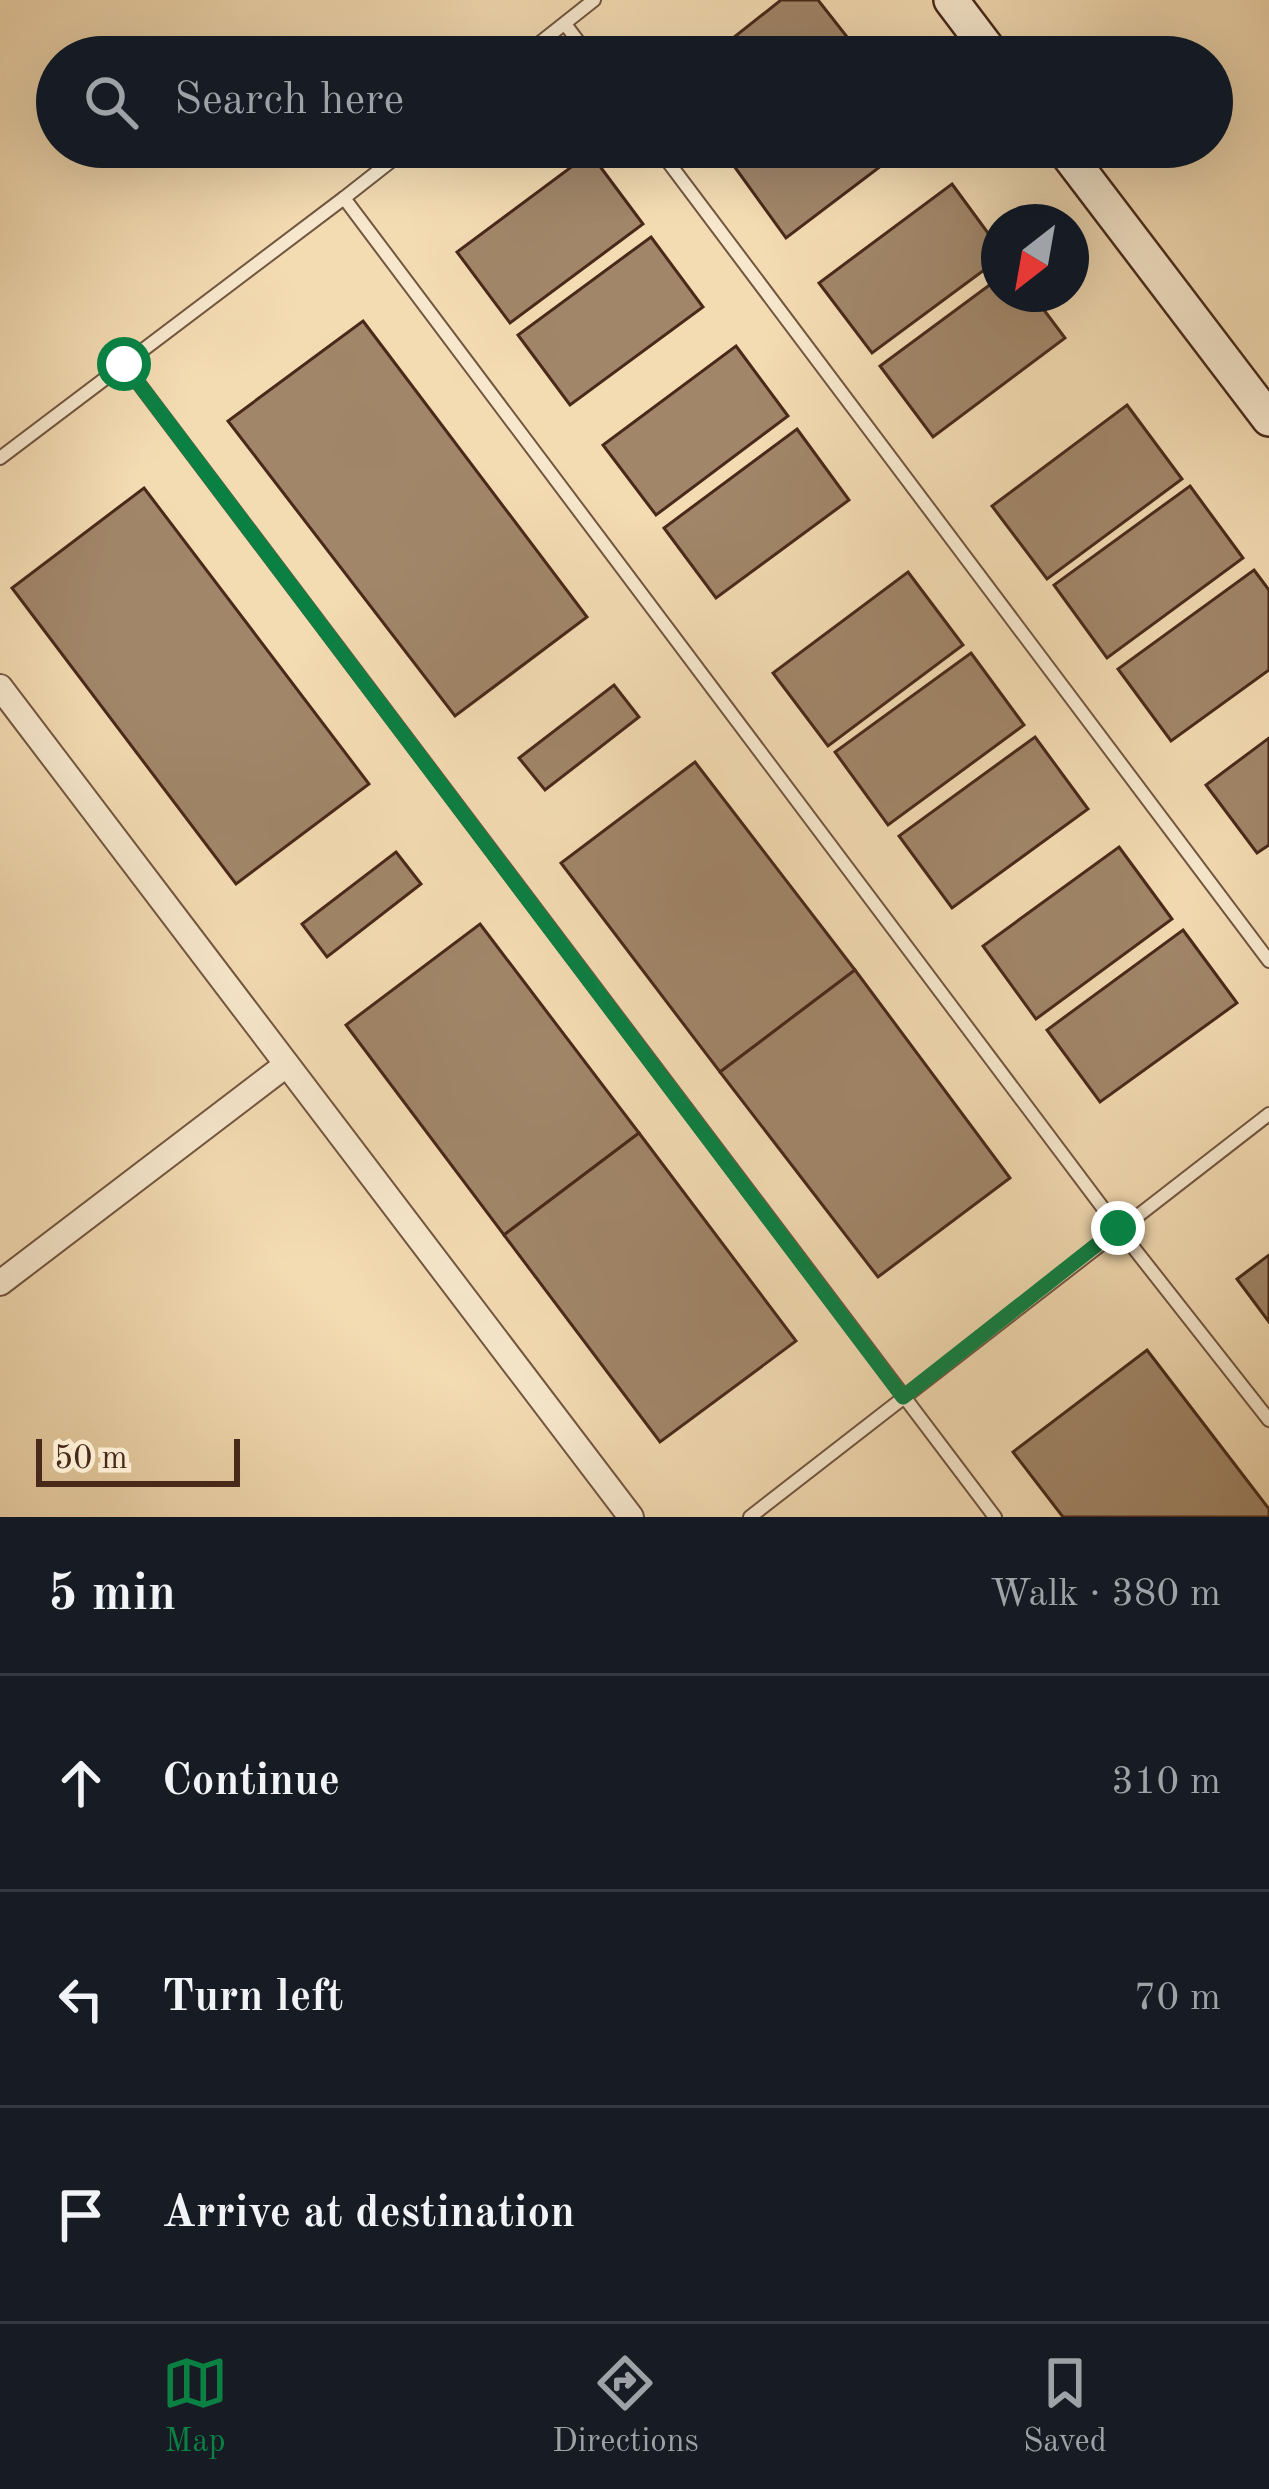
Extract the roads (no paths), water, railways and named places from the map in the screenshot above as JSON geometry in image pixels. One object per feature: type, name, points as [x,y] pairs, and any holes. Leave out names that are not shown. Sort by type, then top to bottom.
[{"type":"street","points":[[951,0],[978,36]]},
{"type":"street","points":[[1078,168],[1269,419]]},
{"type":"street","points":[[0,687],[631,1517]]},
{"type":"street","points":[[0,1283],[286,1065]]},
{"type":"lane","points":[[549,36],[594,0]]},
{"type":"lane","points":[[565,23],[575,36]]},
{"type":"lane","points":[[0,458],[382,168]]},
{"type":"lane","points":[[674,168],[1269,961]]},
{"type":"lane","points":[[344,198],[1118,1228],[1269,1420]]},
{"type":"lane","points":[[124,364],[995,1517]]},
{"type":"lane","points":[[750,1517],[1269,1114]]}]
